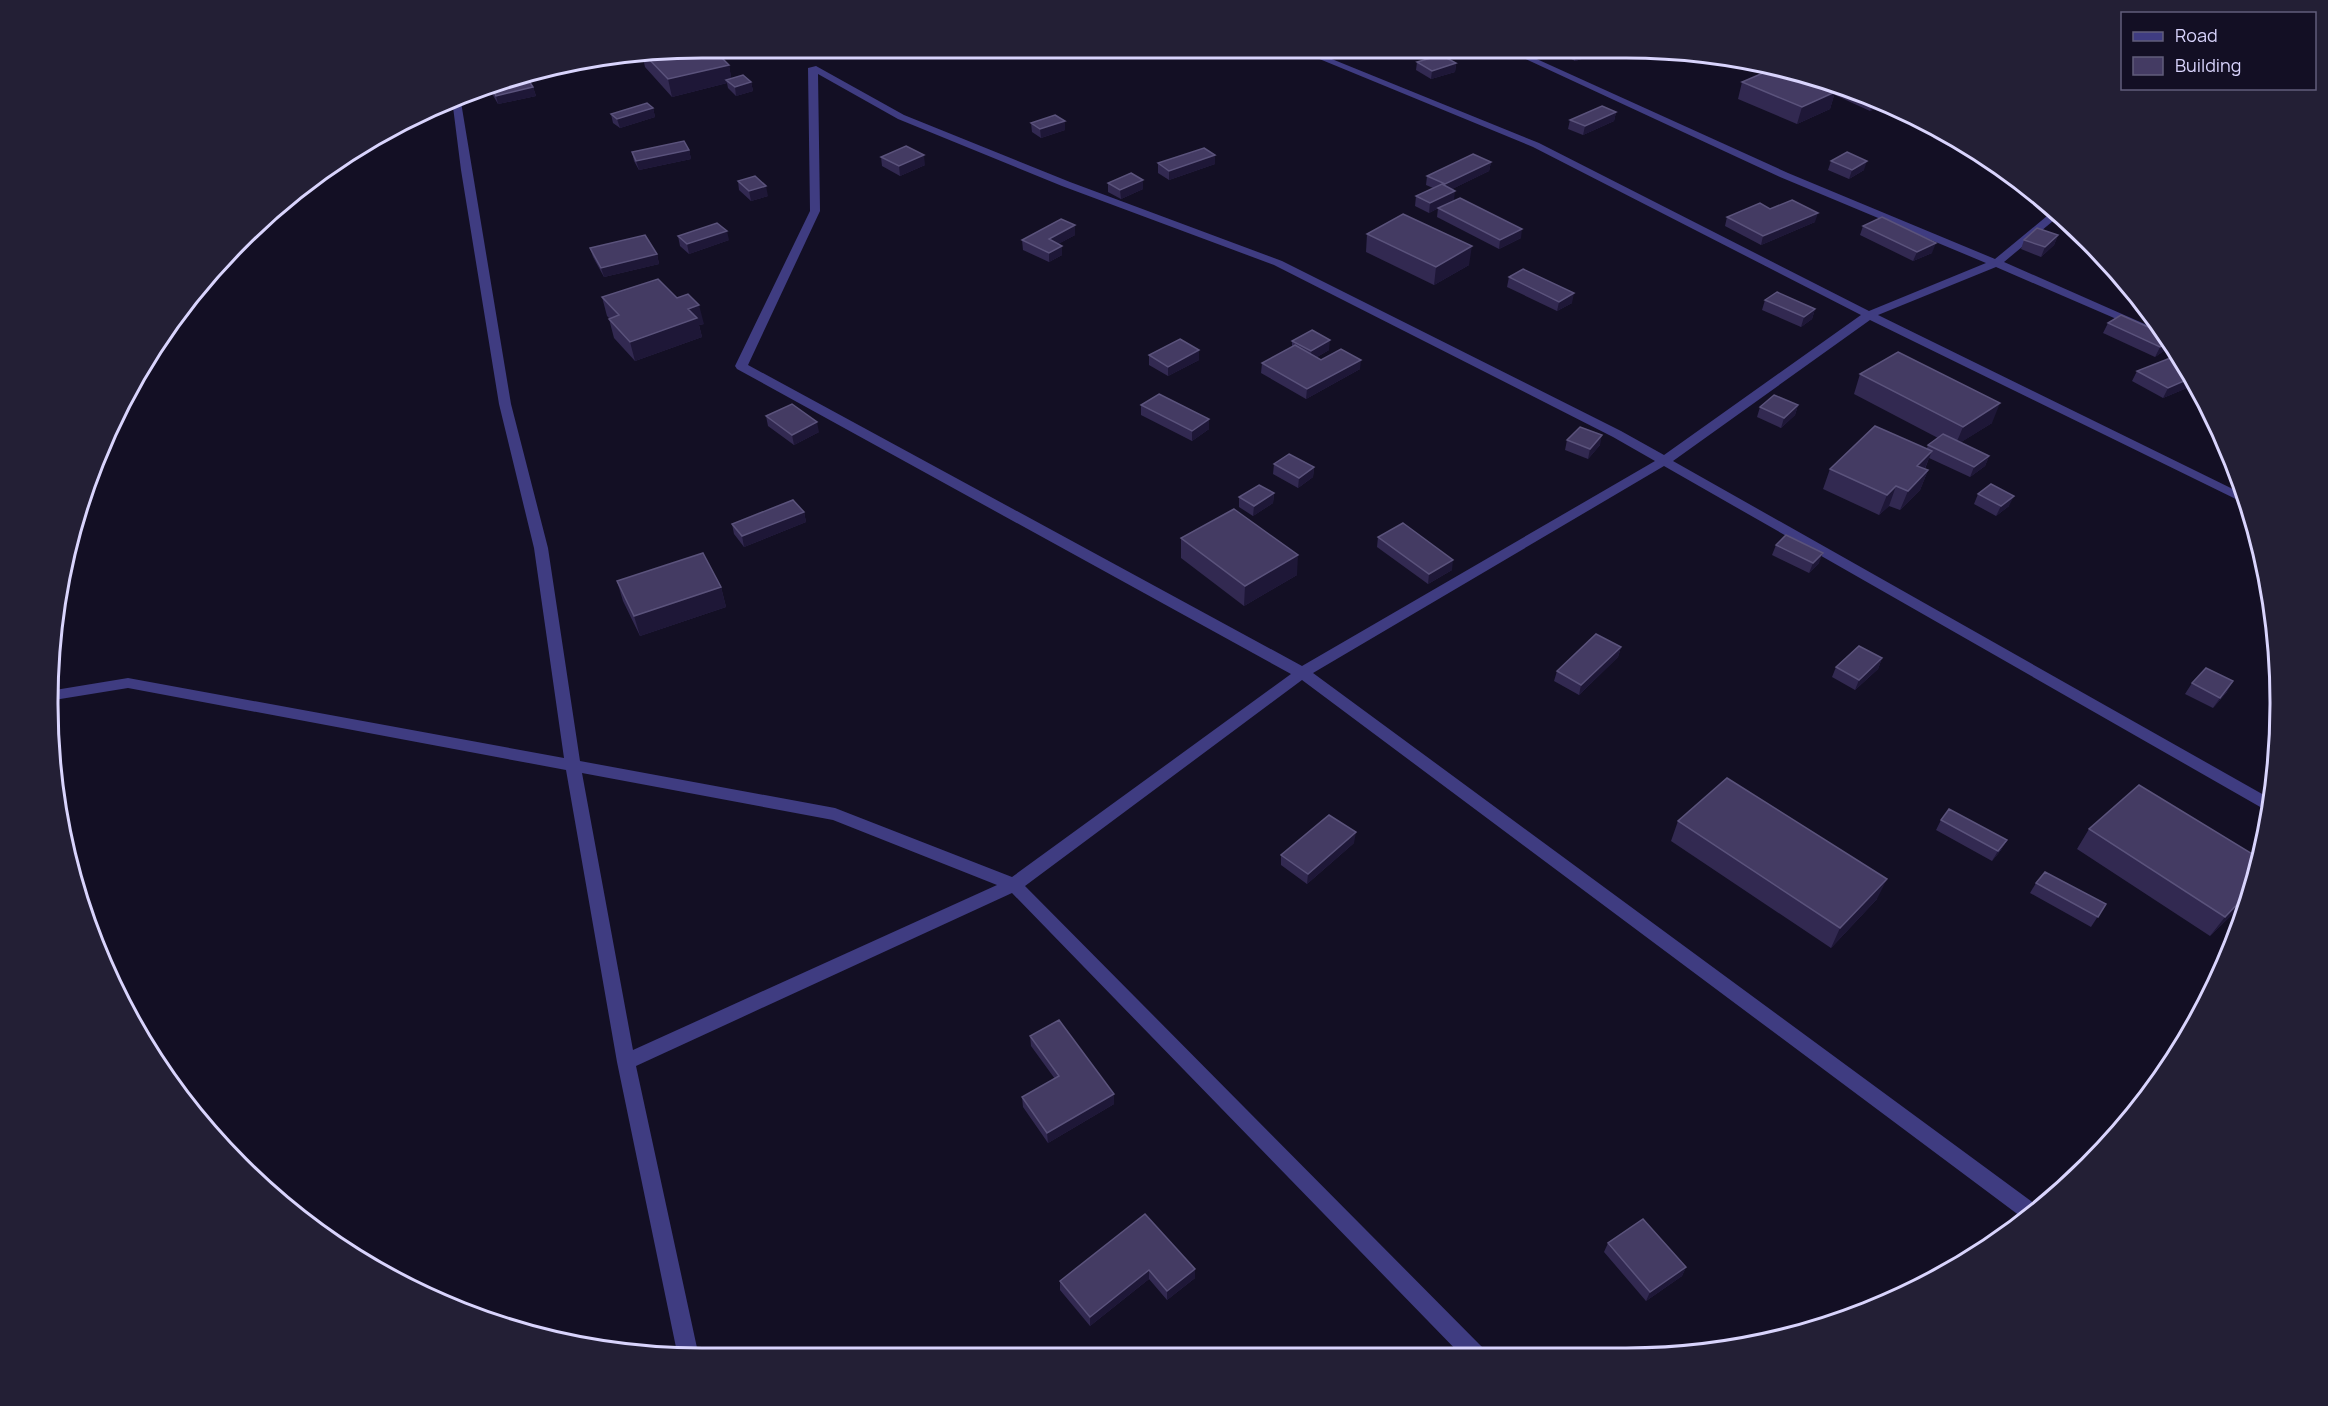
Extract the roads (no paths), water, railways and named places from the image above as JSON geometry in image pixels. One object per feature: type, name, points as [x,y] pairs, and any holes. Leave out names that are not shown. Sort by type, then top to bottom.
[{"type":"street","points":[[1321,58],[1536,145],[1869,315],[2235,495]]},
{"type":"street","points":[[1528,58],[1784,175],[1996,263],[2151,332]]},
{"type":"street","points":[[2025,1208],[1302,673],[741,366],[815,211],[813,68],[901,117],[1066,184],[1278,264],[1617,434],[2262,801]]},
{"type":"street","points":[[458,107],[466,170],[505,404],[541,548],[573,765],[626,1062],[687,1347]]},
{"type":"street","points":[[626,1062],[1014,885],[1302,673],[1665,461],[1869,315],[1996,263],[2050,218]]},
{"type":"street","points":[[58,694],[128,683],[835,814],[1014,885],[1469,1348]]}]
